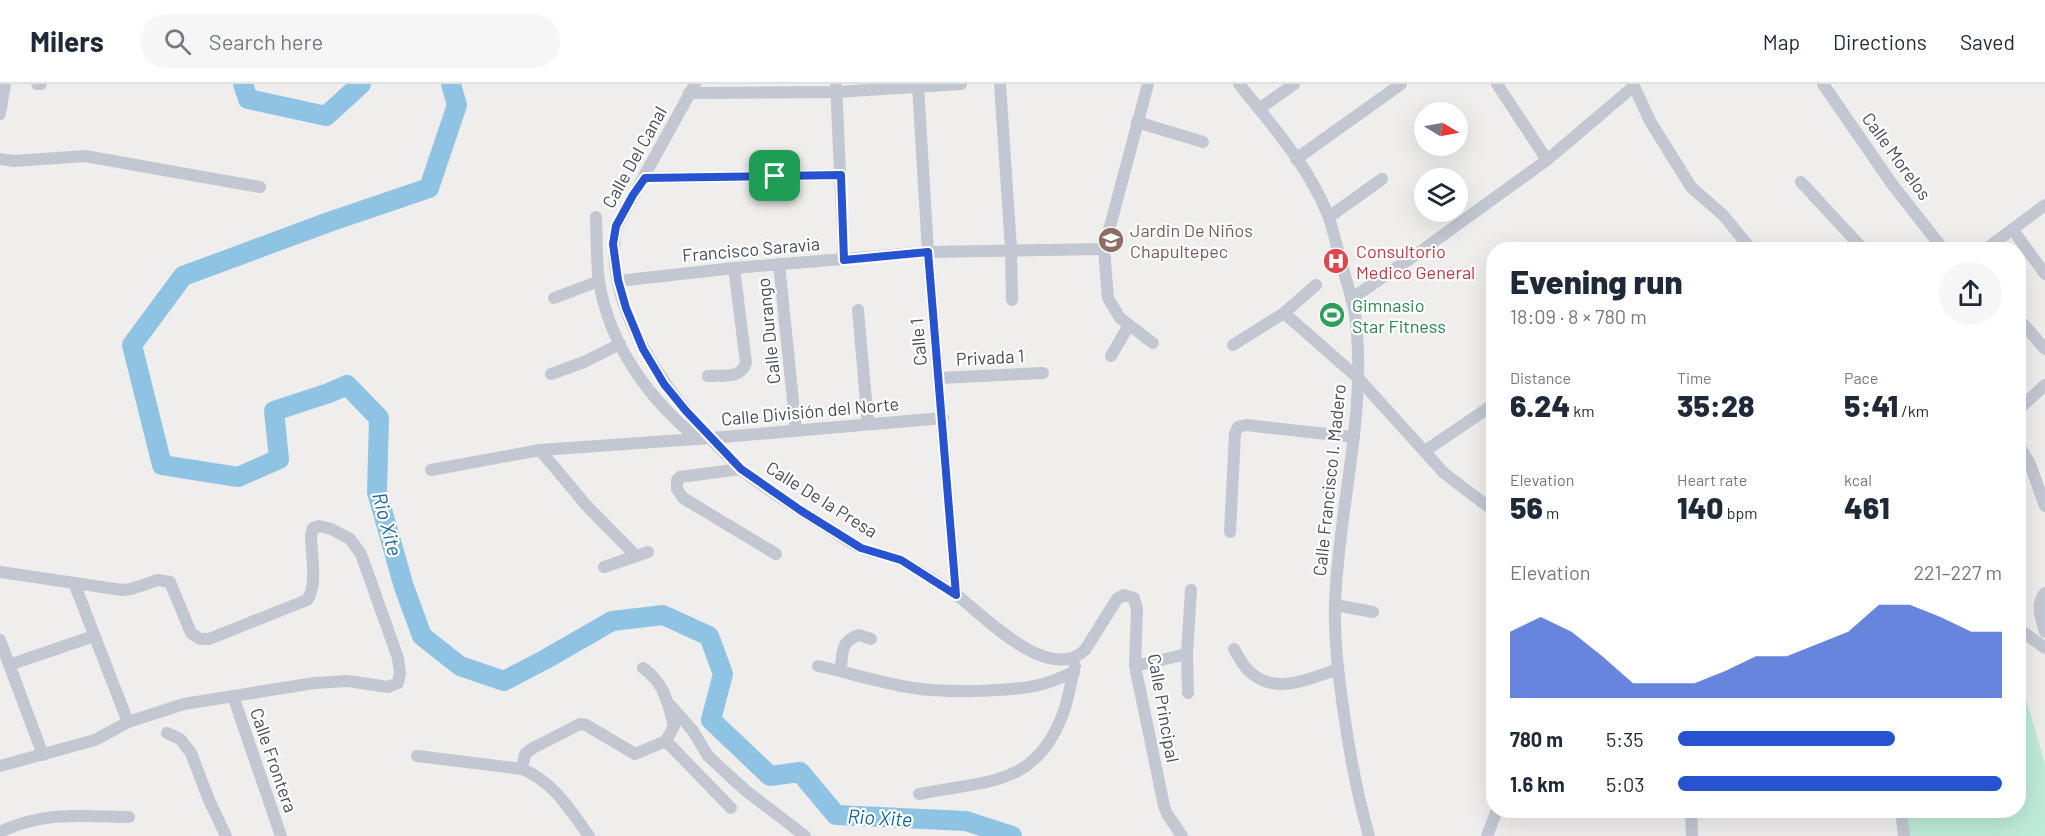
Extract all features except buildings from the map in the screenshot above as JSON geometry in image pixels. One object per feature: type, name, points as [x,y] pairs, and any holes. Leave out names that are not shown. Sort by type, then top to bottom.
[{"type":"street","points":[[0,114],[6,84]]},
{"type":"street","points":[[692,89],[961,84]]},
{"type":"street","points":[[1000,84],[1011,249],[1012,300]]},
{"type":"street","points":[[1148,84],[1104,249],[1108,298],[1120,318],[1153,343]]},
{"type":"street","name":"Calle Francisco I. Madero","points":[[1239,84],[1296,159],[1321,200],[1329,217],[1354,315],[1358,378],[1354,437],[1335,605],[1338,669],[1356,787],[1369,836]]},
{"type":"street","points":[[1259,109],[1294,84]]},
{"type":"street","points":[[1296,159],[1401,84]]},
{"type":"street","points":[[1497,84],[1547,160]]},
{"type":"street","name":"Calle Morelos","points":[[1823,84],[1892,183],[1938,242]]},
{"type":"street","name":"Calle 1","points":[[918,86],[928,252],[956,595]]},
{"type":"street","points":[[1351,298],[1421,251],[1547,160],[1633,86],[1650,121],[1691,187],[1723,215],[1745,242]]},
{"type":"street","points":[[837,88],[844,260]]},
{"type":"street","name":"Calle Del Canal","points":[[692,89],[645,178],[616,226],[613,244],[618,280],[626,308],[643,349],[664,384],[711,438]]},
{"type":"street","points":[[1137,122],[1203,142]]},
{"type":"street","points":[[0,159],[14,161],[85,156],[260,187]]},
{"type":"street","points":[[645,178],[841,175]]},
{"type":"street","points":[[1329,217],[1382,179]]},
{"type":"street","points":[[1801,182],[1857,242]]},
{"type":"street","points":[[1996,242],[2045,205]]},
{"type":"street","points":[[596,217],[599,281],[605,306],[620,344],[651,394],[681,426],[698,439]]},
{"type":"street","points":[[2013,230],[2022,242]]},
{"type":"street","points":[[2026,248],[2045,274]]},
{"type":"street","name":"Francisco Saravia","points":[[618,280],[928,252],[1104,249]]},
{"type":"street","name":"Calle Durango","points":[[779,264],[796,430]]},
{"type":"street","points":[[708,376],[740,374],[746,363],[734,268]]},
{"type":"street","points":[[554,298],[599,281]]},
{"type":"street","points":[[1233,345],[1284,313],[1317,285]]},
{"type":"street","points":[[858,310],[868,424]]},
{"type":"street","points":[[1284,313],[1358,378],[1444,473],[1486,505]]},
{"type":"street","points":[[1111,356],[1130,326]]},
{"type":"street","points":[[2026,328],[2045,349]]},
{"type":"street","points":[[550,374],[584,362],[620,344]]},
{"type":"street","name":"Privada 1","points":[[940,378],[1043,373]]},
{"type":"street","points":[[2026,403],[2045,385]]},
{"type":"street","points":[[1425,451],[1486,409]]},
{"type":"street","name":"Calle División del Norte","points":[[431,470],[540,450],[943,418]]},
{"type":"street","points":[[1230,532],[1235,433],[1238,427],[1246,425],[1354,437]]},
{"type":"street","name":"Calle De la Presa","points":[[711,438],[741,469],[800,510],[861,548],[901,560],[956,595],[1018,644],[1051,658],[1070,659],[1078,656]]},
{"type":"street","points":[[540,450],[586,504],[636,556]]},
{"type":"street","points":[[2026,457],[2045,506]]},
{"type":"street","points":[[741,469],[680,477],[677,480],[677,489],[683,498],[776,554]]},
{"type":"street","points":[[0,572],[122,590],[158,580],[170,582],[191,633],[200,639],[209,639],[306,600],[312,592],[313,583],[310,535],[314,528],[319,526],[331,529],[350,539],[362,554],[398,658],[400,673],[398,683],[388,687],[348,681],[315,683],[184,704],[128,722],[95,740],[0,766]]},
{"type":"street","points":[[604,567],[648,552]]},
{"type":"street","points":[[74,583],[117,688],[128,722]]},
{"type":"street","points":[[1188,693],[1187,654],[1191,590]]},
{"type":"street","points":[[2045,592],[2039,603],[2045,632]]},
{"type":"street","name":"Calle Principal","points":[[1078,656],[1085,650],[1120,596],[1129,596],[1136,601],[1135,666],[1164,806],[1182,836]]},
{"type":"street","points":[[1335,605],[1373,612]]},
{"type":"street","points":[[2026,634],[2045,648]]},
{"type":"street","points":[[841,671],[842,648],[848,640],[859,635],[871,639]]},
{"type":"street","points":[[9,665],[94,636]]},
{"type":"street","points":[[0,639],[43,755]]},
{"type":"street","points":[[1234,649],[1248,669],[1269,682],[1291,685],[1338,669]]},
{"type":"street","points":[[1135,666],[1187,654]]},
{"type":"street","points":[[919,794],[1002,778],[1022,770],[1036,759],[1051,741],[1063,713],[1078,656]]},
{"type":"street","points":[[818,666],[916,689],[962,690],[1025,687],[1044,684],[1074,672]]},
{"type":"street","points":[[522,769],[525,754],[580,724],[586,725],[635,754],[666,741],[674,726],[663,688],[654,675],[643,668]]},
{"type":"street","name":"Calle Frontera","points":[[233,696],[281,836]]},
{"type":"street","points":[[668,704],[693,731],[708,756],[745,790],[805,836]]},
{"type":"street","points":[[167,733],[180,739],[191,753],[226,836]]},
{"type":"street","points":[[666,741],[731,808]]},
{"type":"street","points":[[417,756],[522,769],[540,778],[556,792],[590,836]]},
{"type":"street","points":[[0,832],[15,824],[52,816],[129,817]]},
{"type":"street","points":[[1487,836],[1494,818]]},
{"type":"street","points":[[1691,818],[1692,836]]},
{"type":"street","points":[[1902,818],[1905,836]]},
{"type":"green space","points":[[2026,698],[2045,764],[2045,836],[1908,836],[1906,818],[2026,818]]},
{"type":"waterway","name":"Rio Xite","points":[[243,84],[248,99],[326,116],[361,84]]},
{"type":"waterway","name":"Rio Xite","points":[[451,84],[457,105],[429,188],[183,276],[132,345],[162,465],[238,477],[279,459],[274,411],[347,385],[379,418],[377,492],[404,587],[422,636],[460,666],[504,681],[612,621],[663,615],[709,636],[723,674],[711,720],[770,776],[800,772],[836,815],[966,821],[1012,836]]},
{"type":"place","name":"Jardin De Niños Chapultepec","points":[[1111,240]]},
{"type":"place","name":"Consultorio Medico General","points":[[1336,261]]},
{"type":"place","name":"Gimnasio Star Fitness","points":[[1332,315]]},
{"type":"route","points":[[841,175],[844,260],[928,252],[956,595],[901,560],[861,548],[800,510],[741,469],[686,411],[664,384],[643,349],[626,308],[618,280],[613,244],[616,226],[645,178],[775,176],[841,175]]}]
